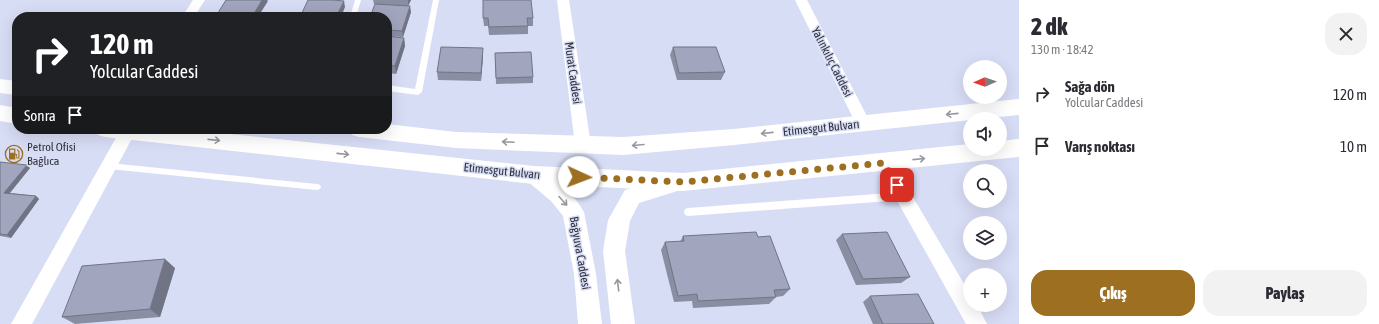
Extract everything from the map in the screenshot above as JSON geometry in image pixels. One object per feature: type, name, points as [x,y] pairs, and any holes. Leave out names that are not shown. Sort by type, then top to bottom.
[{"type":"main road","points":[[0,86],[12,87]]},
{"type":"main road","name":"Etimesgut Bulvarı","points":[[392,133],[456,140],[623,146],[863,124],[1019,107]]},
{"type":"main road","points":[[0,113],[12,115]]},
{"type":"main road","name":"Etimesgut Bulvarı","points":[[156,134],[534,175],[683,182],[884,163],[1019,148]]},
{"type":"street","points":[[191,12],[199,0]]},
{"type":"street","name":"Murat Caddesi","points":[[563,0],[583,145]]},
{"type":"street","name":"Yalınkılıç Caddesi","points":[[801,0],[863,124]]},
{"type":"street","points":[[21,324],[126,134]]},
{"type":"street","points":[[884,163],[977,324]]},
{"type":"street","name":"Bağyuva Caddesi","points":[[534,175],[558,195],[573,212],[585,274],[590,324]]},
{"type":"street","points":[[623,324],[614,251],[619,220],[632,196],[683,182]]},
{"type":"lane","points":[[354,12],[358,0]]},
{"type":"lane","points":[[392,89],[418,92],[436,0]]},
{"type":"lane","points":[[109,166],[318,187]]},
{"type":"lane","points":[[688,212],[903,196]]},
{"type":"building","points":[[226,0],[262,0],[255,12],[218,12]]},
{"type":"building","points":[[308,0],[344,1],[338,12],[302,12]]},
{"type":"building","points":[[483,0],[531,0],[533,18],[527,18],[528,26],[489,27],[488,18],[483,18]]},
{"type":"building","points":[[375,4],[410,6],[402,31],[392,30],[392,12],[372,12]]},
{"type":"building","points":[[392,37],[404,38],[395,66],[392,66]]},
{"type":"building","points":[[441,47],[483,48],[481,73],[437,72]]},
{"type":"building","points":[[673,47],[716,47],[725,72],[679,73]]},
{"type":"building","points":[[531,52],[533,77],[496,78],[495,53]]},
{"type":"building","points":[[0,162],[27,165],[4,193],[36,196],[7,235],[0,234]]},
{"type":"building","points":[[756,232],[758,237],[770,236],[790,289],[774,290],[776,297],[698,301],[697,294],[678,296],[665,242],[684,241],[683,236]]},
{"type":"building","points":[[887,232],[910,277],[863,279],[842,234]]},
{"type":"building","points":[[165,259],[150,309],[62,317],[82,266]]},
{"type":"building","points":[[918,294],[934,324],[883,324],[870,296]]},
{"type":"place","name":"Petrol Ofisi Bağlıca","points":[[14,154]]},
{"type":"route","points":[[579,177],[683,182],[884,163],[897,185]]}]
